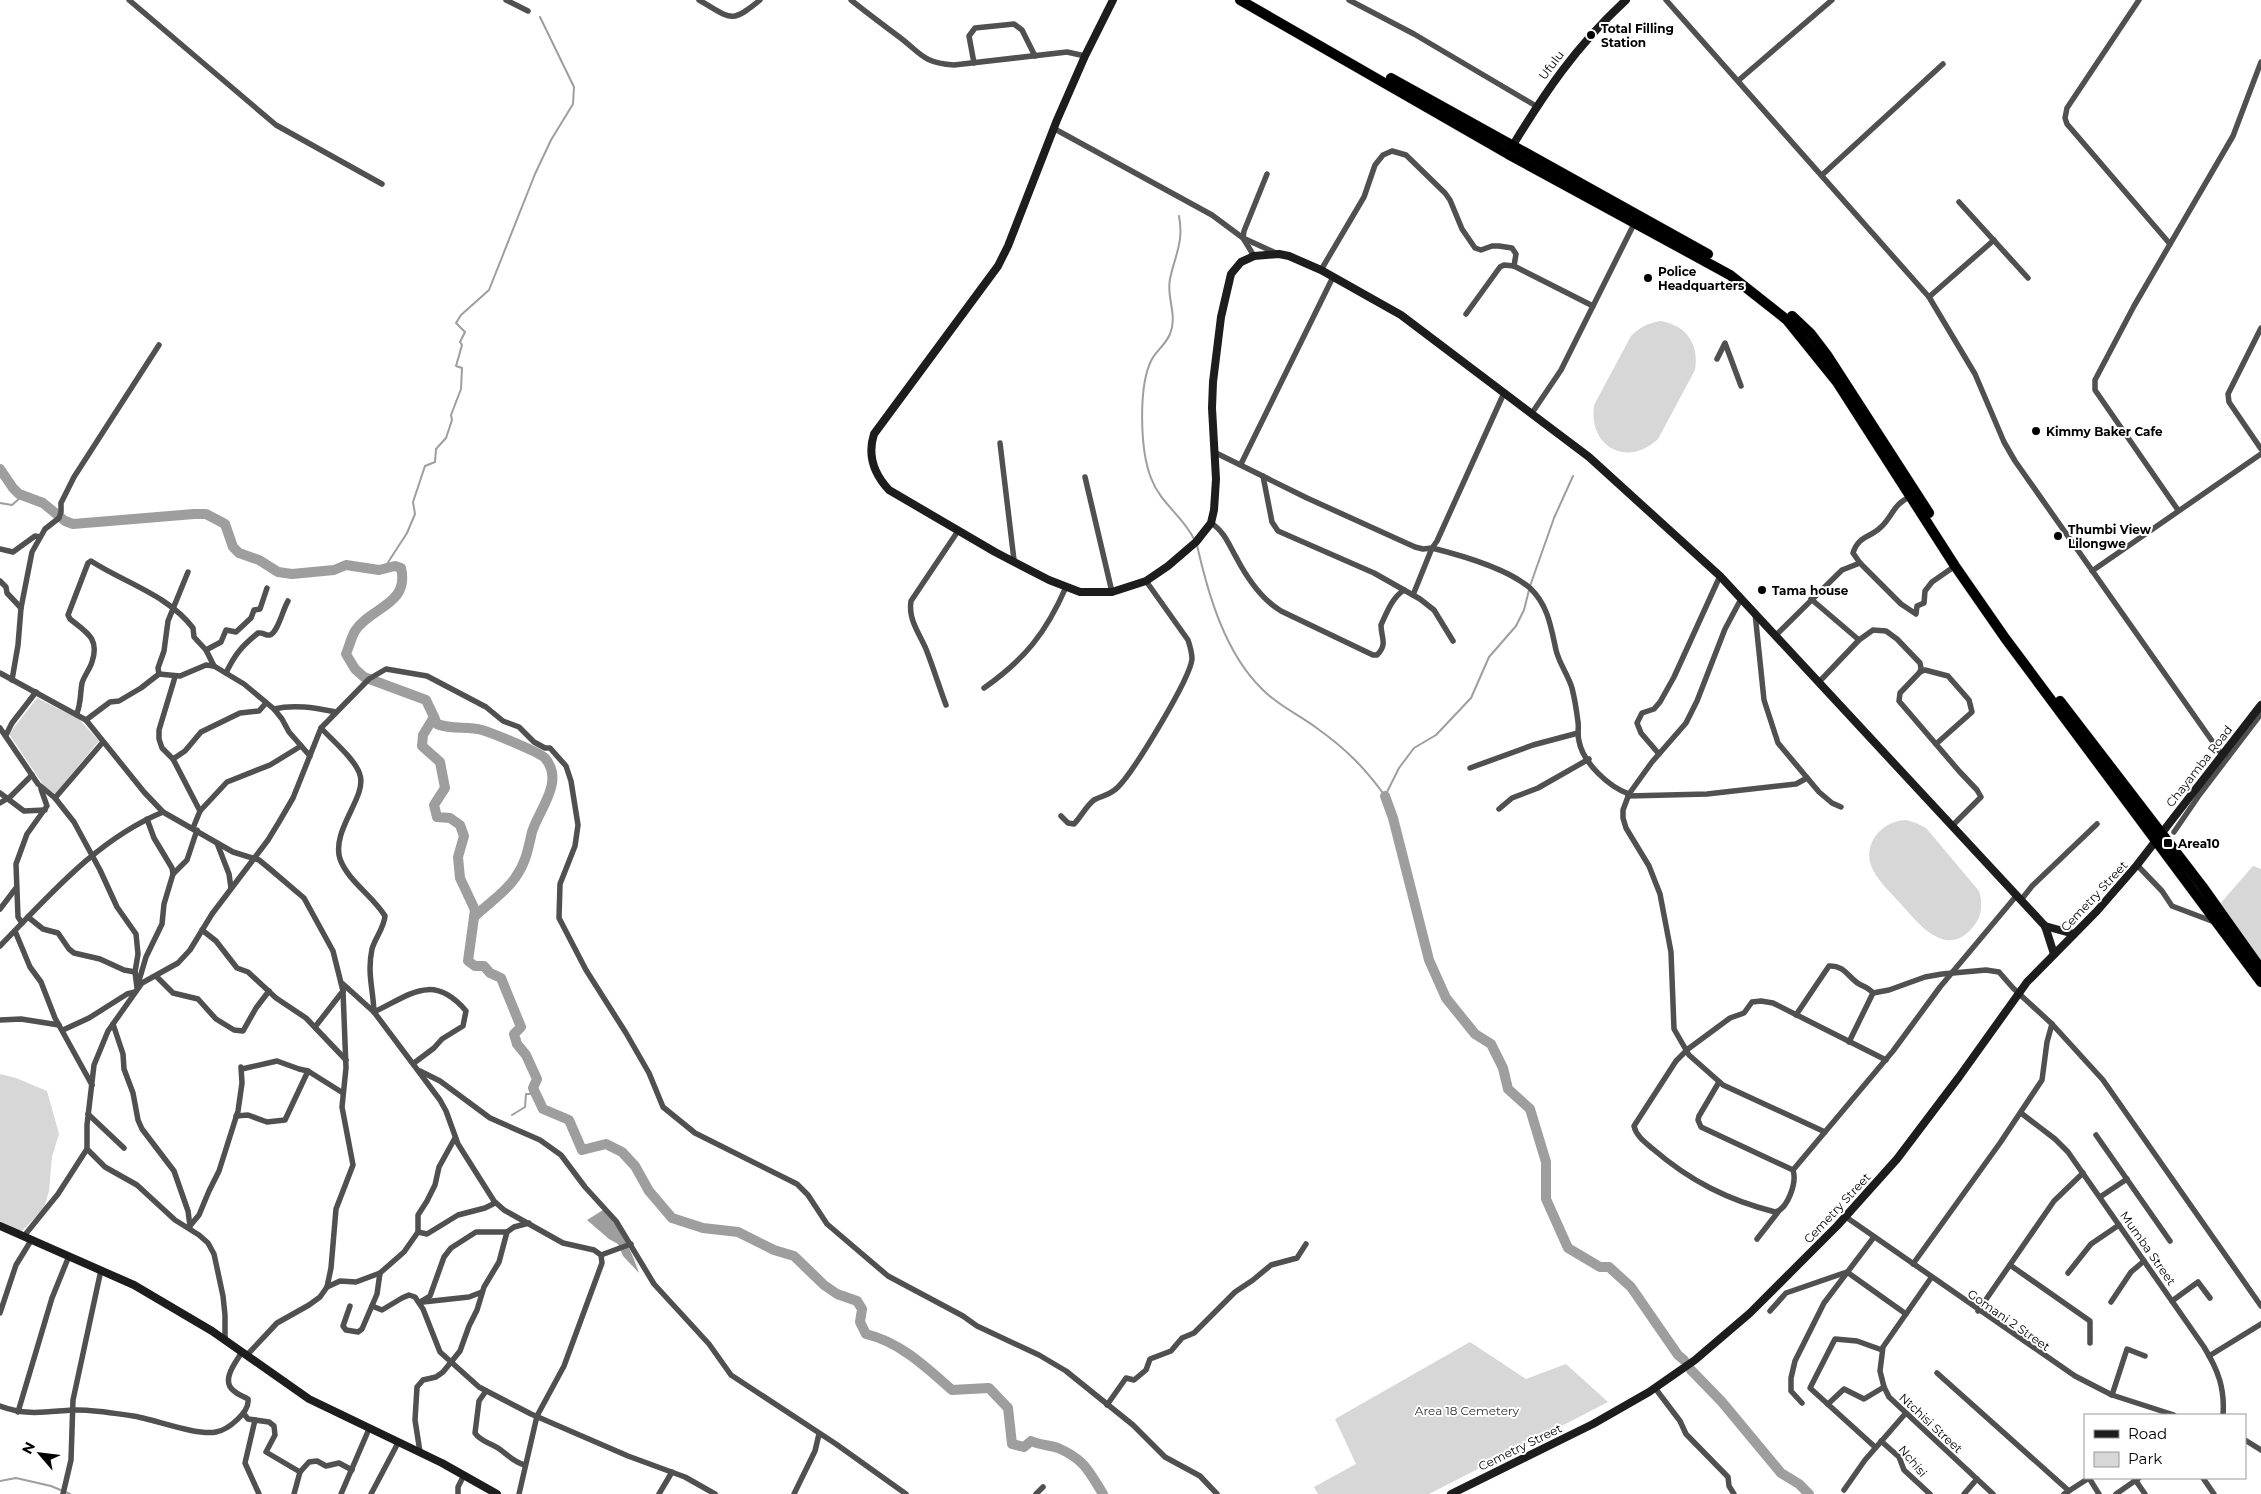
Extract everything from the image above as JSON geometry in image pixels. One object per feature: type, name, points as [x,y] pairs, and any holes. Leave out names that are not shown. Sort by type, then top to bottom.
[{"type":"highway","points":[[1240,0],[1510,150],[1679,237],[1764,291],[1811,334],[1854,395],[1981,594],[2261,982]]},
{"type":"highway","points":[[1253,0],[1510,150],[1730,275],[1787,320],[1822,361],[1837,382],[1955,566],[2005,638],[2158,837],[2202,886],[2261,969]]},
{"type":"street","points":[[129,0],[276,125],[382,184]]},
{"type":"street","points":[[506,0],[528,11]]},
{"type":"street","points":[[699,0],[733,17],[741,15],[760,0]]},
{"type":"street","points":[[851,0],[902,39],[913,50],[929,60],[954,65],[1067,52],[1085,56]]},
{"type":"street","points":[[1113,0],[1085,56],[1053,128],[1008,246],[998,266],[963,316],[880,425],[871,444],[872,462],[880,480],[889,490],[958,531],[1066,587],[1080,592],[1112,592],[1146,581],[1181,556],[1196,542],[1211,523],[1216,500],[1212,408],[1213,382],[1225,295],[1234,270],[1241,262],[1254,256],[1279,254]]},
{"type":"street","points":[[1349,0],[1414,34],[1536,106]]},
{"type":"street","name":"Ufulu","points":[[1510,150],[1536,106],[1562,69],[1590,34],[1626,0]]},
{"type":"street","points":[[1666,0],[1930,297],[1975,374],[2008,448],[2222,755]]},
{"type":"street","points":[[1739,80],[1832,0]]},
{"type":"street","points":[[2139,0],[2067,108],[2065,118],[2067,124],[2170,244]]},
{"type":"street","points":[[974,63],[970,52],[969,36],[975,28],[1014,24],[1022,30],[1035,56]]},
{"type":"street","points":[[2178,510],[2095,390],[2095,380],[2236,130],[2261,62]]},
{"type":"street","points":[[1822,175],[1943,64]]},
{"type":"street","points":[[1053,128],[1212,215],[1243,238],[1321,270],[1401,315],[1589,457],[1720,576],[1776,635],[2045,926],[2054,954]]},
{"type":"street","points":[[1321,270],[1364,197],[1375,165],[1392,150],[1406,155],[1445,193],[1450,200],[1459,223],[1475,248],[1481,250],[1495,245],[1512,248],[1516,254],[1514,266]]},
{"type":"street","points":[[1254,256],[1243,238],[1245,224],[1267,174]]},
{"type":"street","points":[[1959,202],[2028,278]]},
{"type":"street","points":[[1532,413],[1560,370],[1635,222]]},
{"type":"street","points":[[1930,297],[1994,240]]},
{"type":"street","points":[[1466,314],[1500,267],[1504,265],[1514,266],[1593,306]]},
{"type":"street","points":[[1241,464],[1333,277]]},
{"type":"street","points":[[2261,328],[2228,394],[2229,402],[2261,449]]},
{"type":"street","points":[[1717,359],[1725,343],[1740,386]]},
{"type":"street","points":[[12,680],[18,645],[21,608],[31,565],[30,558],[45,529],[58,518],[61,512],[61,503],[74,477],[159,344]]},
{"type":"street","points":[[1413,595],[1432,548],[1437,541],[1504,393]]},
{"type":"street","points":[[1000,442],[1014,560]]},
{"type":"street","points":[[1214,452],[1307,498],[1416,547],[1423,549],[1432,548],[1459,555],[1523,583],[1544,606],[1553,631],[1556,649],[1572,689],[1579,743],[1601,777],[1629,795],[1707,794],[1796,784],[1807,778]]},
{"type":"street","points":[[2092,571],[2261,454]]},
{"type":"street","points":[[1263,476],[1272,522],[1278,531],[1374,573],[1413,595],[1434,610],[1453,641]]},
{"type":"street","points":[[1085,477],[1112,592]]},
{"type":"street","points":[[1910,497],[1897,504],[1881,528],[1860,540],[1853,553],[1860,563],[1901,604],[1916,614],[1918,606],[1924,603],[1925,591],[1932,582],[1955,566]]},
{"type":"street","points":[[1211,523],[1221,531],[1250,579],[1268,603],[1373,655],[1377,655],[1385,642],[1381,625],[1388,614],[1391,603],[1404,590]]},
{"type":"street","points":[[946,704],[926,649],[914,623],[910,606],[911,601],[928,574],[958,531]]},
{"type":"street","points":[[0,550],[13,552],[35,536],[40,537]]},
{"type":"street","points":[[77,714],[82,698],[82,682],[93,660],[94,642],[92,637],[70,619],[68,615],[89,561],[163,600],[174,609],[190,624],[194,637],[206,650],[214,666]]},
{"type":"street","points":[[1776,635],[1842,570],[1860,563]]},
{"type":"street","points":[[159,674],[158,668],[164,651],[168,621],[188,572]]},
{"type":"street","points":[[1659,754],[1641,732],[1637,722],[1642,713],[1654,709],[1660,702],[1674,677],[1720,576]]},
{"type":"street","points":[[0,581],[6,587],[7,593],[21,608]]},
{"type":"street","points":[[1061,816],[1068,823],[1074,824],[1090,804],[1111,793],[1126,779],[1162,720],[1190,664],[1191,651],[1188,640],[1146,581]]},
{"type":"street","points":[[984,688],[1016,664],[1034,645],[1053,616],[1066,587]]},
{"type":"street","points":[[206,650],[220,642],[226,630],[236,632],[251,618],[254,610],[260,609],[267,588]]},
{"type":"street","points":[[1741,599],[1725,629],[1697,701],[1686,723],[1659,754],[1629,795],[1622,810],[1623,818],[1626,828],[1649,866],[1660,894],[1671,952],[1674,1029],[1691,1057],[1702,1064],[1719,1082],[1825,1132]]},
{"type":"street","points":[[1811,599],[1859,640]]},
{"type":"street","points":[[226,673],[236,652],[243,645],[261,632],[266,635],[274,633],[281,621],[281,613],[288,601]]},
{"type":"street","points":[[1755,613],[1767,708],[1778,743],[1807,778],[1832,803],[1841,807]]},
{"type":"street","points":[[1819,682],[1859,640],[1873,630],[1886,631],[1902,644],[1920,663],[1920,672]]},
{"type":"street","points":[[86,720],[110,702],[119,701],[141,688],[159,674],[174,677],[206,665],[214,666],[244,684],[274,709],[310,756]]},
{"type":"street","points":[[0,1313],[16,1265],[28,1238],[87,1149],[88,1114],[97,1054],[108,1031],[142,982],[178,963],[252,859],[268,840],[293,798],[321,728],[369,679],[386,669],[399,670],[438,681],[486,707],[503,721],[519,727],[534,742],[545,748],[550,748],[566,766],[571,781],[578,825],[575,846],[560,884],[559,918],[595,986],[619,1021],[649,1074],[663,1107],[682,1124],[702,1137],[797,1184],[808,1195],[827,1224],[888,1276],[963,1316],[977,1326],[1039,1355],[1066,1372],[1133,1425],[1165,1457],[1200,1476],[1217,1494]]},
{"type":"street","points":[[1936,744],[1972,712],[1969,700],[1948,676],[1925,670],[1920,672],[1900,693],[1899,701],[1936,744],[1977,790],[1981,797],[1952,826]]},
{"type":"street","points":[[0,673],[86,720],[144,792],[163,812],[233,852],[263,863],[304,898],[311,915],[329,942],[343,991],[346,1060],[342,1107],[353,1165],[336,1209],[331,1268],[327,1287]]},
{"type":"street","points":[[174,677],[159,730],[159,739],[162,748],[173,759],[200,811]]},
{"type":"street","points":[[6,734],[12,723],[36,692]]},
{"type":"street","points":[[173,759],[185,751],[201,732],[240,713],[259,711],[266,703]]},
{"type":"street","name":"Chayamba Road","points":[[2158,837],[2261,705]]},
{"type":"street","points":[[274,709],[288,706],[303,706],[336,712]]},
{"type":"street","points":[[2174,832],[2200,794],[2261,714]]},
{"type":"street","points":[[0,728],[6,734],[38,784],[47,802],[44,810],[27,834],[19,852],[15,869],[18,917],[22,923]]},
{"type":"street","points":[[321,728],[355,764],[361,776],[360,787],[341,834],[339,852],[348,872],[385,916],[384,923],[373,948],[368,972],[374,1012]]},
{"type":"street","points":[[1470,768],[1533,745],[1578,733]]},
{"type":"street","points":[[55,798],[103,742]]},
{"type":"street","points":[[0,1020],[21,1019],[61,1028],[89,1018],[136,990],[146,957],[162,924],[164,904],[174,874],[187,860],[200,811],[231,779],[240,778],[270,765],[301,746]]},
{"type":"street","points":[[1499,809],[1512,798],[1538,788],[1589,760]]},
{"type":"street","points":[[0,803],[32,775]]},
{"type":"street","points":[[38,784],[55,798],[74,822],[92,855],[116,907],[136,934],[138,954],[135,972],[136,990]]},
{"type":"street","points":[[0,793],[24,811],[44,810]]},
{"type":"street","points":[[0,946],[70,874],[92,855],[131,828],[163,812]]},
{"type":"street","points":[[147,819],[154,838],[174,874]]},
{"type":"street","points":[[1757,1238],[1784,1206],[1794,1183],[1793,1170],[1886,1060],[1952,974],[2019,897],[2097,824]]},
{"type":"street","name":"Cemetry Street","points":[[1451,1494],[1593,1424],[1655,1388],[1695,1360],[1732,1329],[1846,1217],[1918,1132],[2018,993],[2137,865],[2158,837]]},
{"type":"street","points":[[217,843],[229,874],[231,888]]},
{"type":"street","points":[[2137,865],[2162,891],[2172,906],[2180,908],[2193,916],[2219,924]]},
{"type":"street","points":[[0,909],[16,888]]},
{"type":"street","points":[[28,917],[43,929],[58,933],[69,950],[74,953],[100,959],[124,970],[135,972]]},
{"type":"street","points":[[2045,926],[2074,934]]},
{"type":"street","points":[[202,930],[216,941],[237,968],[248,972],[269,991],[300,1013],[315,1026],[346,1060]]},
{"type":"street","points":[[15,931],[30,966],[41,982],[49,1004],[92,1085]]},
{"type":"street","points":[[1796,1015],[1829,966],[1841,968],[1873,993]]},
{"type":"street","points":[[1873,993],[1889,990],[1925,977],[1995,971],[2005,977],[2018,993],[2052,1024],[2102,1080],[2261,1306]]},
{"type":"street","points":[[156,976],[173,993],[198,999],[216,1019],[238,1031],[243,1031],[256,1008],[269,991]]},
{"type":"street","points":[[341,982],[374,1012],[414,1063],[446,1111],[455,1138],[495,1203],[562,1244],[594,1250],[601,1255],[602,1263],[564,1366],[537,1416],[519,1494]]},
{"type":"street","points":[[374,1012],[418,990],[428,989],[435,989],[460,1004],[466,1011],[464,1026],[442,1039],[434,1048],[414,1063]]},
{"type":"street","points":[[315,1026],[332,1008],[343,991]]},
{"type":"street","points":[[1849,1042],[1873,993]]},
{"type":"street","points":[[1778,1212],[1744,1204],[1705,1187],[1683,1174],[1635,1131],[1635,1123],[1669,1070],[1688,1050],[1730,1018],[1744,1013],[1752,1002],[1767,1001],[1886,1060]]},
{"type":"street","points":[[113,1024],[123,1054],[124,1069],[133,1093],[138,1120],[142,1129],[174,1170],[188,1211],[189,1227]]},
{"type":"street","points":[[1913,1264],[2021,1113],[2042,1080],[2047,1042],[2052,1024]]},
{"type":"street","points":[[189,1227],[204,1207],[209,1191],[219,1171],[236,1116],[242,1083],[242,1068],[275,1061],[308,1071],[343,1093]]},
{"type":"street","points":[[236,1116],[248,1115],[267,1122],[285,1120],[308,1071]]},
{"type":"street","points":[[420,1072],[440,1081],[490,1118],[540,1140],[561,1155],[585,1187],[608,1211],[631,1244],[654,1284],[709,1344],[731,1375],[906,1494]]},
{"type":"street","points":[[1719,1082],[1699,1116],[1698,1120],[1701,1127],[1793,1170]]},
{"type":"street","name":"Mumba Street","points":[[2021,1113],[2060,1143],[2120,1225],[2209,1356],[2223,1386],[2223,1414]]},
{"type":"street","points":[[88,1114],[124,1148]]},
{"type":"street","points":[[2096,1135],[2170,1241]]},
{"type":"street","points":[[0,1406],[30,1414],[72,1410],[135,1416],[214,1433],[244,1414],[248,1399],[232,1390],[228,1383],[230,1373],[245,1353],[277,1323],[315,1301],[327,1287],[340,1282],[356,1282],[380,1273],[404,1252],[418,1232],[418,1215],[431,1193],[439,1167],[455,1138]]},
{"type":"street","points":[[87,1149],[105,1167],[137,1185],[168,1214],[204,1239],[214,1254],[225,1315],[225,1340]]},
{"type":"street","points":[[1978,1311],[2054,1201],[2083,1173]]},
{"type":"street","points":[[2100,1197],[2127,1179]]},
{"type":"street","points":[[418,1232],[427,1234],[458,1215],[485,1208],[495,1203]]},
{"type":"street","name":"Gomani 2 Street","points":[[1846,1217],[1978,1311],[2067,1371],[2112,1395],[2171,1414]]},
{"type":"street","points":[[420,1302],[430,1296],[444,1257],[451,1248],[476,1232],[507,1232],[514,1227],[529,1224]]},
{"type":"street","points":[[2068,1273],[2091,1244],[2120,1225]]},
{"type":"street","points":[[0,1226],[101,1270],[162,1300],[245,1353],[309,1400],[420,1452],[497,1494]]},
{"type":"street","points":[[420,1452],[415,1420],[417,1387],[423,1380],[436,1377],[442,1372],[464,1344],[482,1292],[499,1262],[507,1232]]},
{"type":"street","points":[[1802,1403],[1791,1391],[1793,1367],[1824,1303],[1874,1236]]},
{"type":"street","points":[[601,1255],[631,1244]]},
{"type":"street","points":[[1107,1405],[1126,1378],[1134,1380],[1146,1370],[1150,1359],[1171,1351],[1182,1338],[1194,1333],[1235,1292],[1254,1280],[1271,1265],[1297,1258],[1306,1244]]},
{"type":"street","points":[[18,1412],[52,1298],[69,1256]]},
{"type":"street","points":[[2111,1302],[2132,1272],[2144,1261]]},
{"type":"street","points":[[2010,1265],[2090,1321],[2090,1343]]},
{"type":"street","points":[[63,1494],[71,1460],[72,1410],[101,1270]]},
{"type":"street","points":[[1770,1311],[1786,1294],[1847,1272]]},
{"type":"street","points":[[1847,1272],[1906,1314]]},
{"type":"street","points":[[350,1306],[343,1326],[346,1330],[352,1332],[362,1329],[377,1294],[380,1273]]},
{"type":"street","points":[[1875,1448],[1810,1388],[1835,1339],[1856,1341],[1882,1350],[1931,1278]]},
{"type":"street","points":[[2172,1301],[2198,1282],[2210,1298]]},
{"type":"street","points":[[420,1302],[452,1300],[482,1292]]},
{"type":"street","points":[[372,1306],[382,1310],[409,1295],[420,1302],[440,1352],[486,1391],[537,1416],[628,1456],[672,1472],[715,1494]]},
{"type":"street","points":[[2209,1356],[2261,1324]]},
{"type":"street","points":[[2112,1395],[2127,1349],[2145,1356]]},
{"type":"street","name":"Ntchisi Street","points":[[1882,1350],[1880,1371],[1889,1397],[1905,1414],[1993,1494]]},
{"type":"street","points":[[1937,1373],[2066,1492],[2087,1479]]},
{"type":"street","points":[[1828,1404],[1844,1389],[1864,1399],[1884,1387]]},
{"type":"street","points":[[1655,1388],[1680,1421],[1686,1434],[1728,1477],[1734,1494]]},
{"type":"street","points":[[486,1391],[479,1401],[474,1433],[513,1460],[525,1465]]},
{"type":"street","points":[[2149,1414],[2152,1408]]},
{"type":"street","points":[[244,1414],[246,1418],[269,1422],[274,1426],[275,1435],[266,1451],[267,1454],[300,1472]]},
{"type":"street","points":[[1844,1490],[1875,1448],[1905,1414]]},
{"type":"street","points":[[255,1420],[245,1463],[258,1494]]},
{"type":"street","points":[[341,1494],[352,1470],[357,1452],[369,1429]]},
{"type":"street","points":[[794,1494],[815,1451],[819,1434]]},
{"type":"street","name":"Nchisi","points":[[1881,1441],[1899,1457],[1904,1470],[1930,1494]]},
{"type":"street","points":[[2246,1441],[2261,1450]]},
{"type":"street","points":[[371,1494],[398,1443]]},
{"type":"street","points":[[294,1494],[300,1472],[306,1464],[313,1461],[326,1466],[339,1463],[352,1470]]},
{"type":"street","points":[[659,1494],[672,1472]]},
{"type":"street","points":[[458,1494],[458,1487],[464,1475]]},
{"type":"street","points":[[1964,1494],[1976,1479]]},
{"type":"street","points":[[2090,1479],[2099,1494]]},
{"type":"street","points":[[2116,1494],[2135,1479]]},
{"type":"street","points":[[2137,1479],[2145,1494]]},
{"type":"street","points":[[2204,1479],[2214,1494]]},
{"type":"street","points":[[1036,1494],[1043,1486]]},
{"type":"green space","points":[[1661,321],[1678,327],[1689,338],[1695,352],[1695,370],[1658,439],[1646,448],[1634,452],[1612,449],[1603,442],[1597,432],[1594,420],[1594,405],[1631,336],[1644,326]]},
{"type":"green space","points":[[37,698],[79,719],[99,741],[55,794],[44,786],[9,734]]},
{"type":"green space","points":[[1906,820],[1926,828],[1979,891],[1981,901],[1980,915],[1973,927],[1963,936],[1953,940],[1933,935],[1915,920],[1878,879],[1873,870],[1869,852],[1875,836],[1888,825]]},
{"type":"green space","points":[[2253,866],[2261,869],[2261,966],[2219,905]]},
{"type":"green space","points":[[0,1074],[16,1078],[47,1091],[59,1134],[52,1157],[49,1191],[44,1208],[21,1232],[0,1221]]},
{"type":"green space","name":"Area 18 Cemetery","points":[[1470,1342],[1526,1379],[1566,1364],[1608,1402],[1429,1494],[1318,1494],[1314,1487],[1356,1464],[1335,1419]]},
{"type":"shaded area","points":[[603,1210],[624,1239],[639,1273],[623,1256],[618,1244],[609,1239],[587,1220]]},
{"type":"waterway","points":[[385,567],[407,533],[415,514],[413,502],[425,466],[435,462],[436,449],[446,438],[452,420],[451,415],[461,389],[462,368],[456,366],[462,345],[460,342],[465,332],[456,323],[461,315],[489,290],[535,174],[551,140],[573,104],[574,87],[540,17]]},
{"type":"waterway","points":[[1179,216],[1180,241],[1169,286],[1173,320],[1172,327],[1168,338],[1152,359],[1147,370],[1142,418],[1147,466],[1151,478],[1160,495],[1184,523],[1194,539]]},
{"type":"waterway","points":[[0,469],[19,494],[43,503],[65,521],[73,524],[206,514],[225,524],[233,547],[239,553],[259,560],[278,572],[292,574],[334,570],[346,565],[379,570],[395,566],[401,568],[402,580],[400,590],[394,598],[370,616],[355,631],[346,654],[355,669],[364,677],[426,700],[434,717],[423,735],[422,746],[440,762],[445,788],[434,805],[437,817],[450,818],[460,825],[464,836],[458,857],[460,878],[475,910],[468,961],[475,966],[484,966],[490,973],[501,978],[521,1027],[514,1034],[517,1044],[526,1055],[537,1079],[533,1088],[543,1109],[569,1120],[582,1150],[606,1144],[622,1152],[635,1166],[649,1191],[672,1218],[703,1228],[738,1232],[774,1250],[794,1256],[824,1285],[837,1294],[857,1301],[862,1309],[860,1322],[866,1334],[890,1343],[912,1356],[952,1390],[989,1388],[1008,1408],[1012,1444],[1024,1447],[1031,1441],[1067,1452],[1085,1466],[1103,1494]]},
{"type":"waterway","points":[[1530,586],[1554,518],[1573,476]]},
{"type":"waterway","points":[[0,503],[12,505],[20,498],[51,510]]},
{"type":"waterway","points":[[1197,545],[1220,622],[1228,641],[1249,674],[1275,700],[1328,736],[1346,752],[1385,796]]},
{"type":"waterway","points":[[1385,796],[1399,768],[1414,748],[1436,735],[1471,698],[1489,657],[1516,626],[1524,610],[1529,590]]},
{"type":"waterway","points":[[434,717],[437,724],[448,727],[482,730],[534,752],[545,758],[552,776],[552,786],[535,823],[522,867],[511,884],[474,917]]},
{"type":"waterway","points":[[1385,796],[1393,818],[1429,960],[1446,998],[1475,1034],[1491,1044],[1503,1068],[1508,1089],[1530,1109],[1546,1162],[1546,1199],[1568,1248],[1600,1267],[1609,1267],[1631,1287],[1678,1355],[1684,1360]]},
{"type":"waterway","points":[[512,1115],[525,1107],[526,1094],[535,1094]]},
{"type":"waterway","points":[[1691,1370],[1722,1402],[1781,1473],[1799,1484],[1809,1494]]},
{"type":"waterway","points":[[0,1481],[16,1478],[51,1486],[70,1494]]},
{"type":"place","name":"Total Filling Station","points":[[1591,35]]},
{"type":"place","name":"Police Headquarters","points":[[1648,278]]},
{"type":"place","name":"Kimmy Baker Cafe","points":[[2036,431]]},
{"type":"place","name":"Thumbi View Lilongwe","points":[[2058,536]]},
{"type":"place","name":"Tama house","points":[[1762,590]]},
{"type":"place","name":"Area10","points":[[2168,843]]}]
